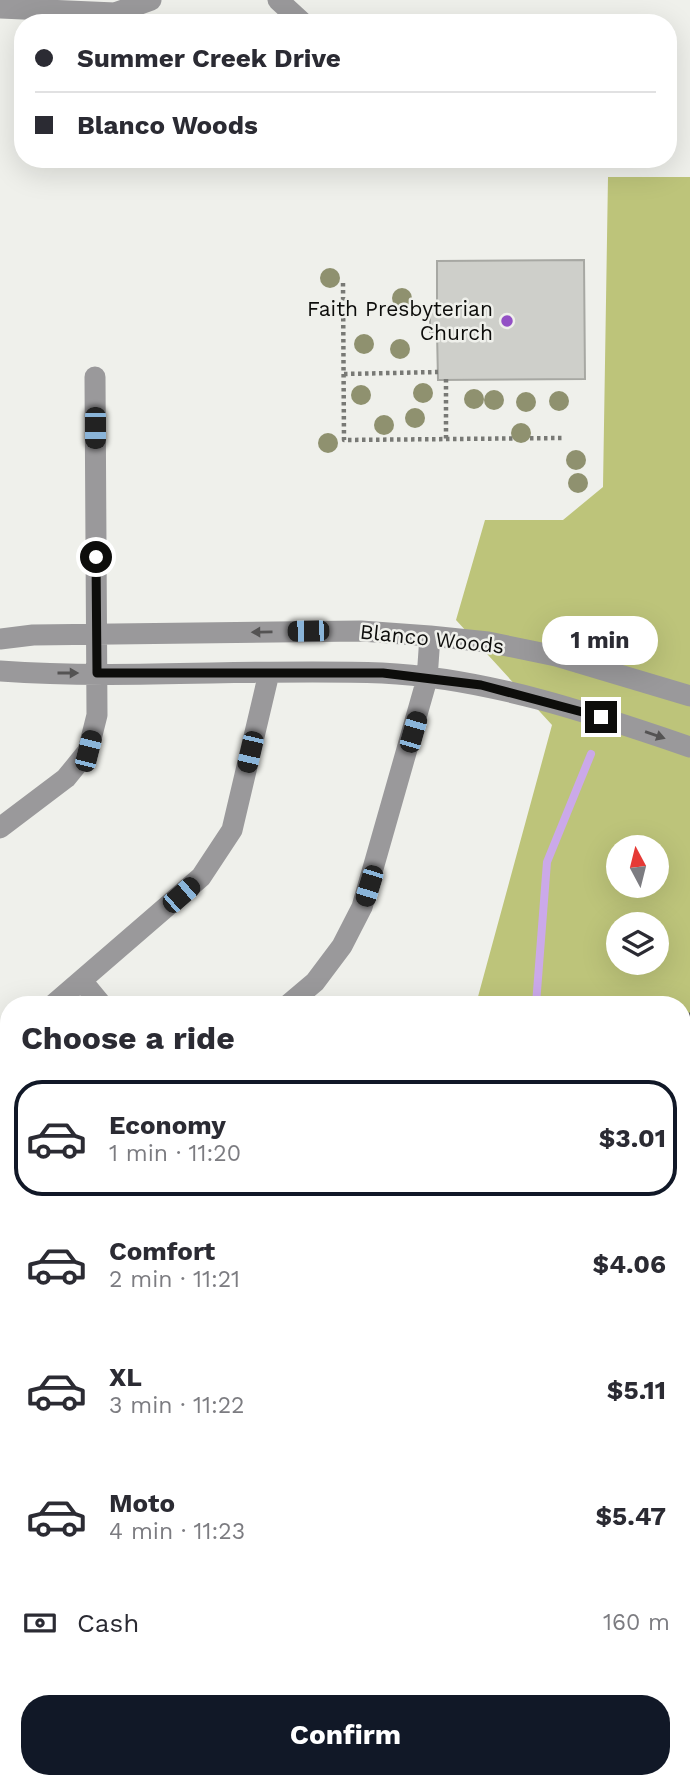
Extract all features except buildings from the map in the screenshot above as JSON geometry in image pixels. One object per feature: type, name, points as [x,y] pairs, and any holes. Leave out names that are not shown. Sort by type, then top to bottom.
[{"type":"street","points":[[0,8],[115,13],[151,0]]},
{"type":"street","points":[[278,0],[293,14]]},
{"type":"street","points":[[0,828],[66,778],[88,751],[97,715],[95,377]]},
{"type":"street","name":"Blanco Woods","points":[[0,639],[33,635],[361,631],[430,636],[488,642],[556,656],[690,696]]},
{"type":"street","points":[[298,996],[315,982],[342,946],[362,907],[427,679],[430,636]]},
{"type":"street","name":"Blanco Woods","points":[[0,671],[383,673],[481,685],[601,717],[690,747]]},
{"type":"street","points":[[64,996],[201,877],[217,856],[232,830],[269,673]]},
{"type":"street","points":[[82,981],[94,996]]},
{"type":"path","points":[[343,283],[344,440],[562,438]]},
{"type":"path","points":[[344,374],[438,372]]},
{"type":"path","points":[[446,379],[446,439]]},
{"type":"green space","points":[[608,177],[690,177],[690,996],[478,996],[552,725],[456,620],[485,520],[563,520],[603,487]]},
{"type":"waterway","points":[[537,996],[547,862],[591,754]]},
{"type":"place","name":"Faith Presbyterian Church","points":[[507,321]]},
{"type":"route","points":[[96,557],[97,673],[383,673],[481,685],[601,717]]}]
